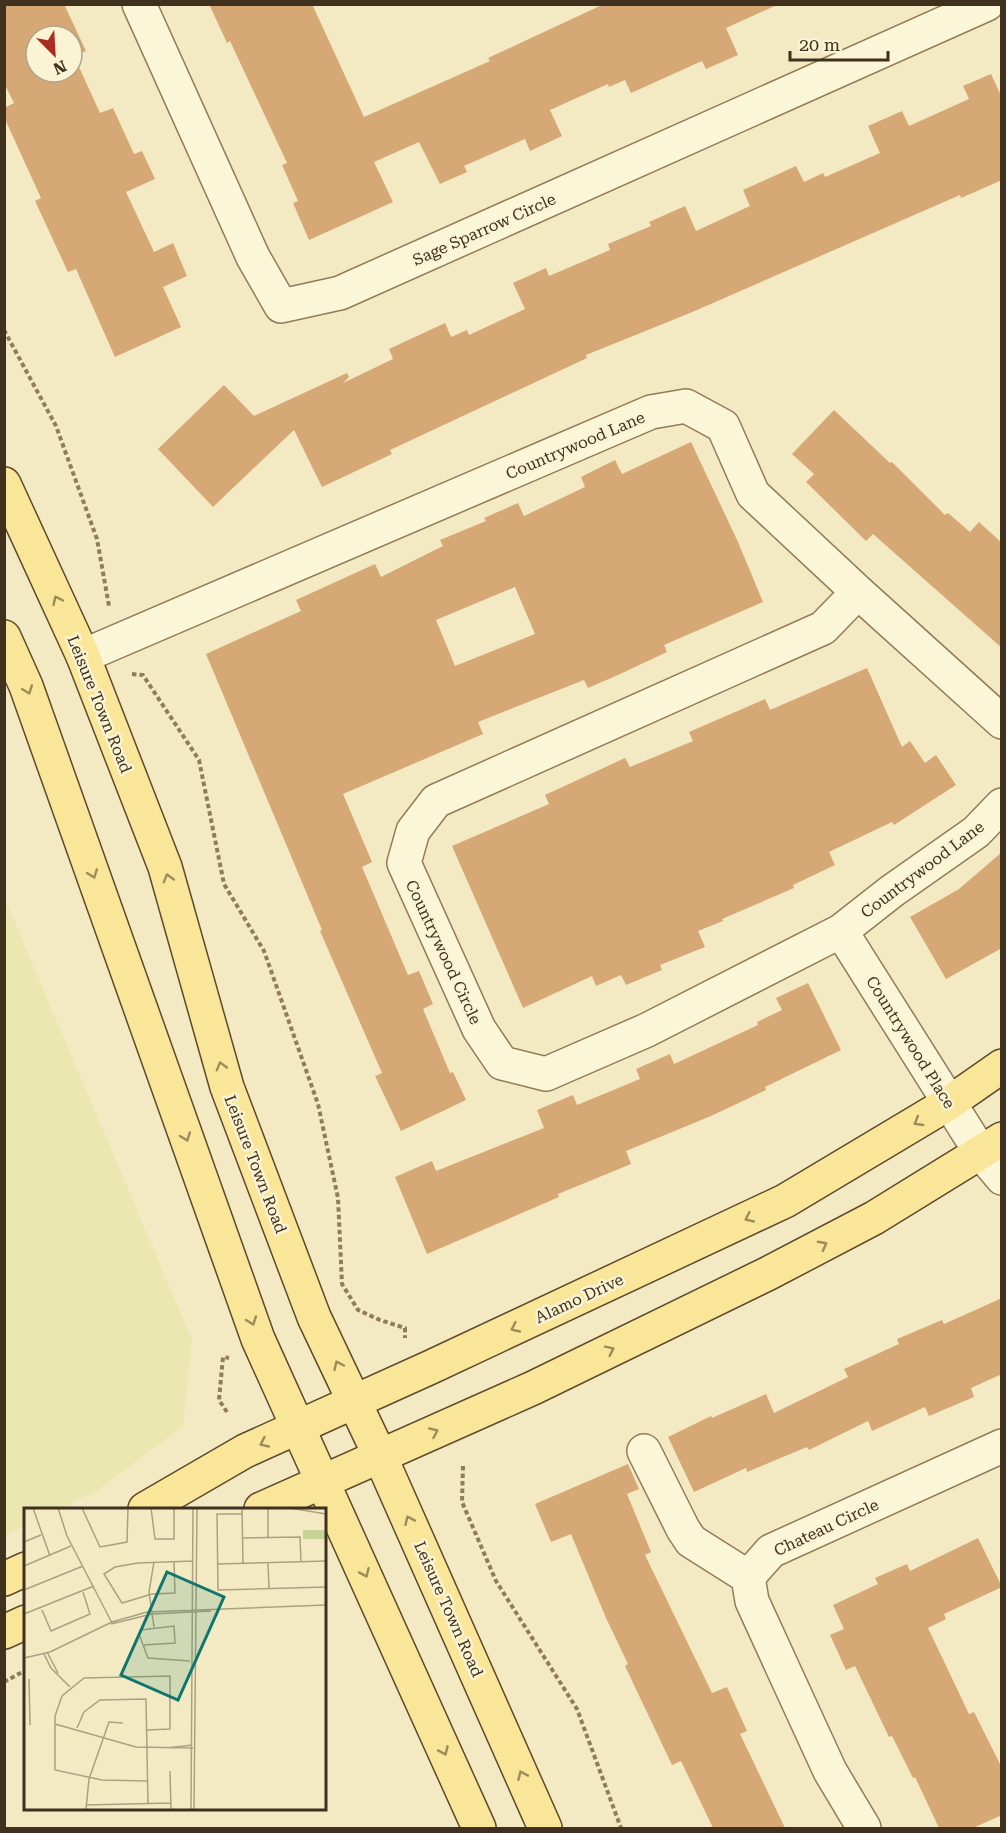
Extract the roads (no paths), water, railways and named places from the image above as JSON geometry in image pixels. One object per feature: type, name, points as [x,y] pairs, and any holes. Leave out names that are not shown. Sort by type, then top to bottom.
[{"type":"main road","name":"Leisure Town Road","points":[[4,484],[83,656],[165,867],[227,1088],[314,1317],[380,1456],[545,1828]]},
{"type":"main road","points":[[4,637],[26,686],[258,1339],[479,1828]]},
{"type":"main road","name":"Alamo Drive","points":[[147,1508],[245,1451],[785,1201],[949,1103],[1002,1066]]},
{"type":"main road","points":[[263,1508],[533,1388],[769,1273],[874,1218],[991,1146]]},
{"type":"main road","points":[[4,1579],[24,1570]]},
{"type":"main road","points":[[4,1632],[24,1623]]},
{"type":"street","name":"Sage Sparrow Circle","points":[[139,4],[253,257],[281,306],[340,294],[987,4]]},
{"type":"street","name":"Countrywood Lane","points":[[83,656],[651,412],[686,406],[723,426],[753,494],[1002,722]]},
{"type":"street","name":"Countrywood Circle","points":[[841,932],[647,1030],[546,1074],[502,1063],[485,1038],[404,863],[413,831],[436,801],[823,628],[858,592]]},
{"type":"street","name":"Countrywood Lane","points":[[841,932],[892,891],[976,832],[1002,805]]},
{"type":"street","name":"Countrywood Place","points":[[841,932],[949,1103],[991,1146],[1002,1178]]},
{"type":"street","name":"Chateau Circle","points":[[748,1577],[771,1551],[1002,1446]]},
{"type":"street","points":[[644,1451],[682,1529],[691,1541],[748,1577],[752,1601],[830,1771],[864,1828]]}]
